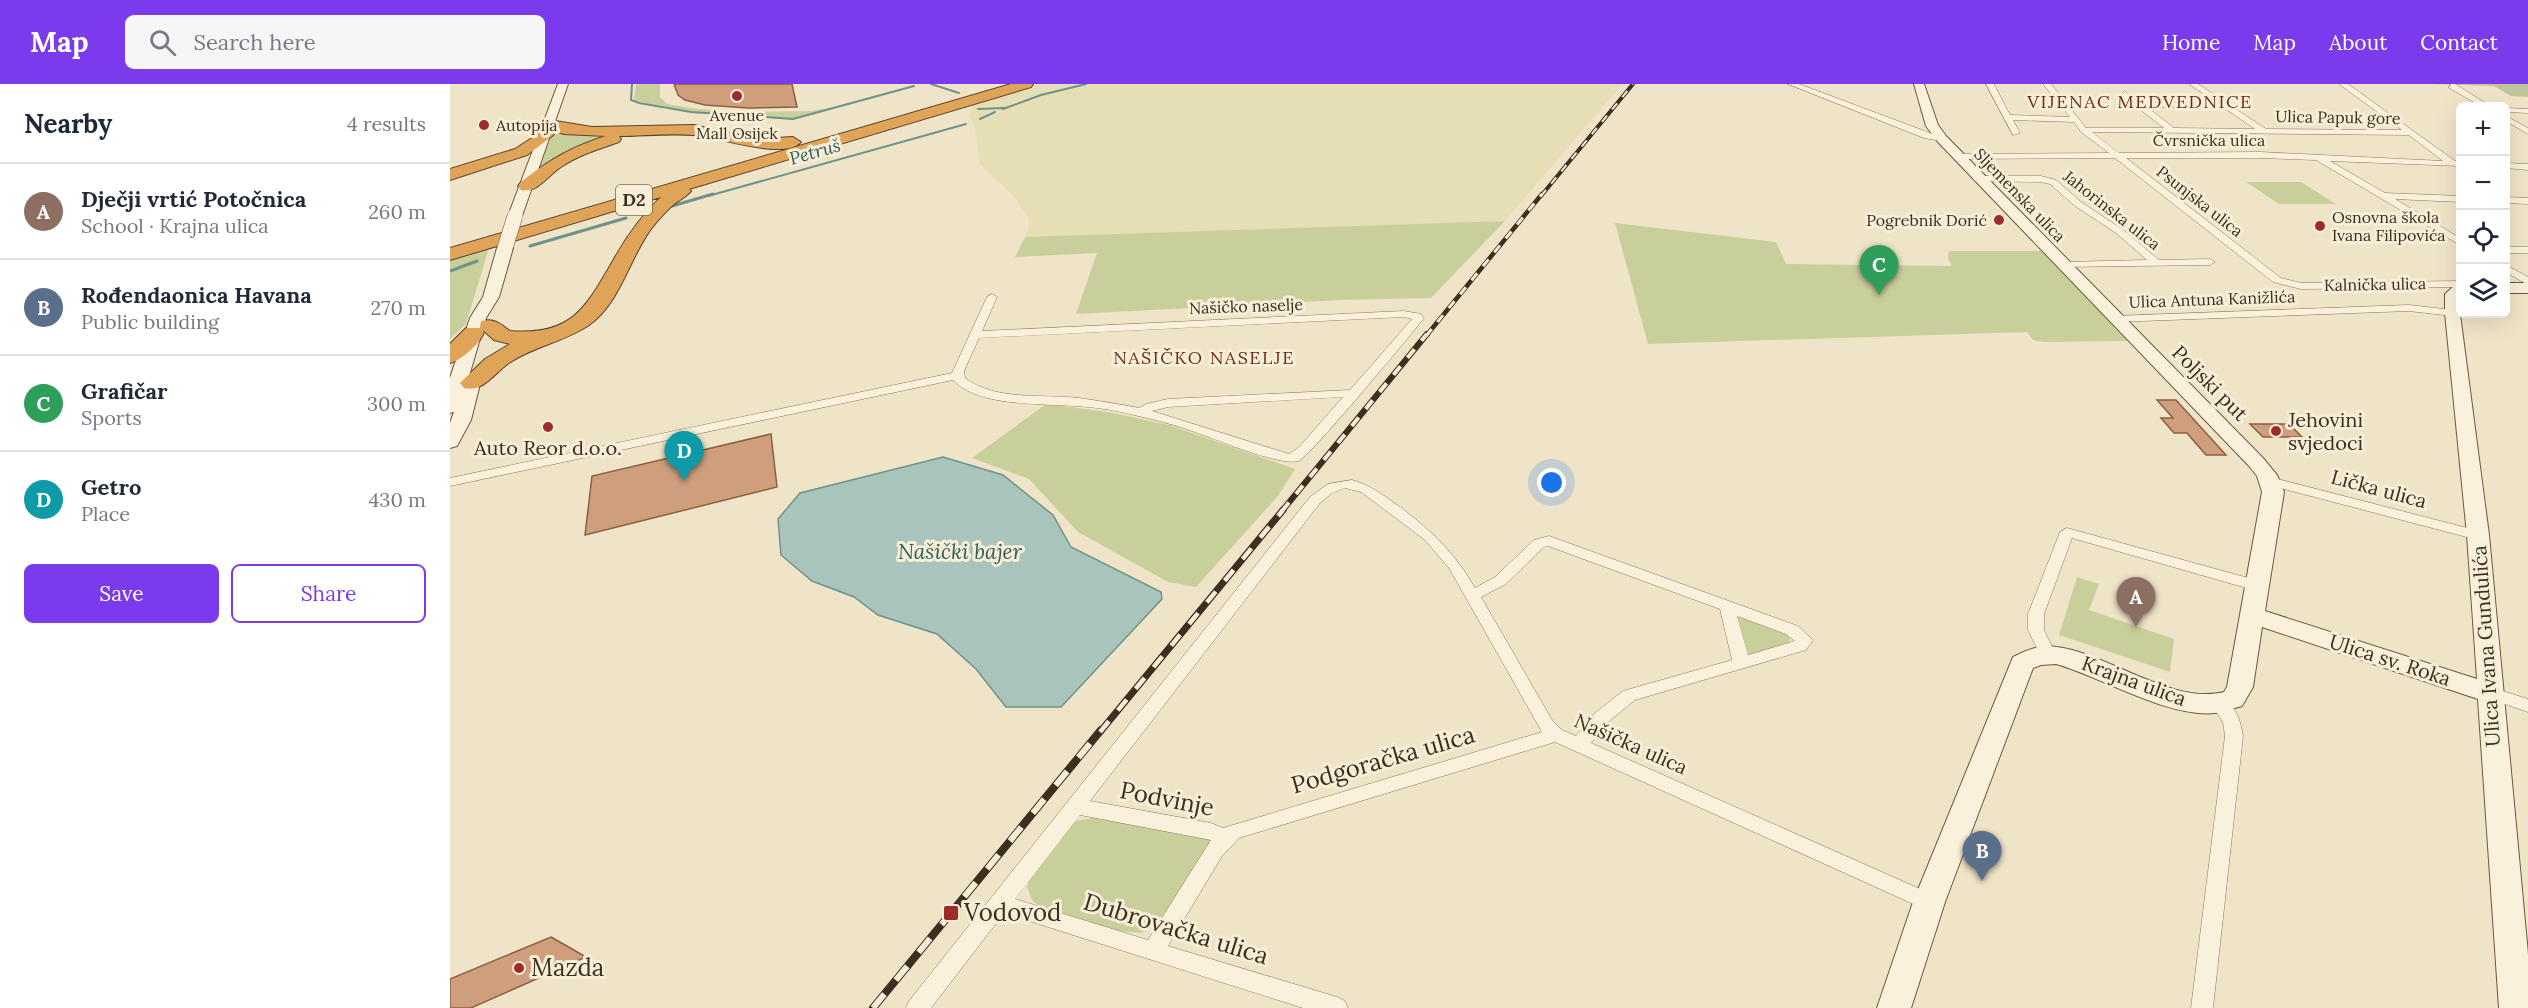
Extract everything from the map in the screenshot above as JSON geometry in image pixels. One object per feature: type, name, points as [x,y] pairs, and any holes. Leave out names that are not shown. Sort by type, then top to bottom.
[{"type":"highway","name":"D2","points":[[450,246],[501,241],[684,180],[1012,84]]},
{"type":"highway","name":"D2","points":[[450,254],[1026,84]]},
{"type":"highway","points":[[450,175],[471,166],[520,152],[547,129],[583,132],[664,130],[709,132],[758,144],[786,143],[863,127]]},
{"type":"highway","points":[[471,166],[513,162],[522,164],[530,179],[585,148],[623,137],[664,130]]},
{"type":"highway","points":[[684,180],[742,156],[746,147],[738,140]]},
{"type":"highway","points":[[472,383],[501,357],[582,322],[592,313],[646,223],[660,206],[675,195],[728,172]]},
{"type":"highway","points":[[541,227],[612,213],[637,214],[646,223]]},
{"type":"highway","points":[[450,356],[482,330],[495,328],[499,335],[513,337],[537,336],[562,331]]},
{"type":"main road","points":[[450,442],[472,383],[482,330],[478,318],[491,297],[501,241],[515,216],[530,179],[563,84]]},
{"type":"main road","name":"Sljemenska ulica","points":[[1919,84],[1932,126],[1957,157],[2115,319]]},
{"type":"main road","points":[[2510,288],[2528,288]]},
{"type":"main road","name":"Ulica Ivana Gundulića","points":[[2459,318],[2516,1008]]},
{"type":"main road","name":"Poljski put","points":[[2115,319],[2256,462],[2270,481]]},
{"type":"main road","points":[[450,406],[482,330]]},
{"type":"main road","points":[[2220,704],[2237,695],[2273,492],[2270,481]]},
{"type":"main road","name":"Ulica sv. Roka","points":[[2252,615],[2490,693]]},
{"type":"main road","points":[[1894,1008],[1929,902],[2019,667],[2031,657],[2048,655]]},
{"type":"main road","name":"Krajna ulica","points":[[2048,655],[2066,657],[2180,700],[2220,704]]},
{"type":"street","points":[[1792,84],[1927,136],[1942,139]]},
{"type":"street","points":[[1990,84],[2016,133]]},
{"type":"street","name":"Psunjska ulica","points":[[2047,84],[2084,130],[2272,277],[2289,284]]},
{"type":"street","points":[[2193,84],[2263,132]]},
{"type":"street","points":[[2343,84],[2456,164]]},
{"type":"street","points":[[2452,86],[2479,102]]},
{"type":"street","points":[[2124,93],[2172,130]]},
{"type":"street","points":[[2139,105],[2185,105]]},
{"type":"street","points":[[2510,110],[2528,111]]},
{"type":"street","points":[[2007,117],[2074,120]]},
{"type":"street","points":[[2510,121],[2528,132]]},
{"type":"street","name":"Ulica Papuk gore","points":[[2084,130],[2411,133]]},
{"type":"street","name":"Čvrsnička ulica","points":[[1957,157],[2260,155],[2456,164]]},
{"type":"street","points":[[2319,158],[2456,240]]},
{"type":"street","points":[[2510,166],[2528,167]]},
{"type":"street","name":"Jahorinska ulica","points":[[1978,179],[2050,181],[2078,204],[2119,231],[2156,262]]},
{"type":"street","points":[[2382,196],[2456,199]]},
{"type":"street","points":[[2510,200],[2528,201]]},
{"type":"street","points":[[2510,250],[2528,250]]},
{"type":"street","name":"Jahorinska ulica","points":[[2063,265],[2210,262]]},
{"type":"street","points":[[2510,271],[2528,282]]},
{"type":"street","name":"Kalnička ulica","points":[[2289,284],[2418,283],[2456,296]]},
{"type":"street","name":"Ulica Antuna Kanižlića","points":[[2115,319],[2409,308],[2456,296]]},
{"type":"street","points":[[450,482],[958,375],[992,297]]},
{"type":"street","name":"Našičko naselje","points":[[958,375],[965,385],[977,391],[1079,402],[1141,413],[1293,458],[1304,450],[1355,393],[1416,321],[1417,316],[1404,314],[976,335]]},
{"type":"street","name":"Našičko naselje","points":[[1141,413],[1158,404],[1355,393]]},
{"type":"street","name":"Lička ulica","points":[[2270,481],[2478,535]]},
{"type":"street","name":"Našička ulica","points":[[1074,807],[1315,500],[1333,486],[1347,483],[1366,489],[1430,537],[1455,566],[1546,725],[1556,735],[1929,902]]},
{"type":"street","points":[[2048,655],[2036,630],[2036,614],[2067,532],[2257,586]]},
{"type":"street","points":[[1473,594],[1482,592],[1493,585],[1539,543],[1549,541],[1792,630],[1805,640],[1800,646],[1629,695],[1614,705],[1579,745]]},
{"type":"street","points":[[1727,608],[1742,664]]},
{"type":"street","name":"Ulica sv. Roka","points":[[2490,693],[2528,706]]},
{"type":"street","points":[[2202,1008],[2234,736],[2232,721],[2220,704]]},
{"type":"street","name":"Podgoračka ulica","points":[[1225,838],[1240,829],[1556,735]]},
{"type":"street","points":[[917,1008],[1074,807]]},
{"type":"street","name":"Podvinje","points":[[1074,807],[1211,831],[1225,838],[1154,950]]},
{"type":"street","name":"Dubrovačka ulica","points":[[999,903],[1337,1008]]},
{"type":"shaded area","points":[[1037,84],[1623,84],[1505,221],[1025,237],[1030,224],[1027,216],[1015,198],[980,164],[975,128],[969,117],[973,104]]},
{"type":"green space","points":[[636,84],[660,84],[660,97],[667,104],[698,109],[750,112],[811,111],[850,104],[792,120],[695,112],[634,101]]},
{"type":"green space","points":[[2432,84],[2528,84],[2528,97],[2511,96],[2494,86]]},
{"type":"green space","points":[[553,130],[626,135],[603,141],[537,168]]},
{"type":"green space","points":[[2246,182],[2301,182],[2336,204],[2279,204]]},
{"type":"green space","points":[[1505,221],[1431,298],[1341,300],[1076,314],[1097,253],[1015,257],[1025,237]]},
{"type":"green space","points":[[1615,223],[1776,242],[1786,264],[1952,266],[1948,258],[1949,251],[2043,251],[2128,341],[2043,342],[2033,340],[2027,332],[1648,344]]},
{"type":"green space","points":[[489,248],[466,324],[450,339],[450,259]]},
{"type":"green space","points":[[1046,404],[1108,412],[1169,425],[1295,469],[1278,496],[1196,587],[1168,582],[1078,532],[1029,479],[972,458]]},
{"type":"green space","points":[[2077,577],[2099,584],[2089,610],[2174,639],[2170,672],[2059,635]]},
{"type":"green space","points":[[1737,616],[1789,636],[1789,642],[1749,658]]},
{"type":"green space","points":[[1103,816],[1209,835],[1210,842],[1157,926],[1141,933],[1120,931],[1043,910],[1032,900],[1027,887],[1032,871],[1072,822]]},
{"type":"water","name":"Našički bajer","points":[[943,457],[1003,475],[1053,515],[1071,547],[1161,592],[1162,599],[1061,707],[1006,707],[976,669],[937,634],[878,615],[854,597],[812,581],[781,555],[778,519],[800,493]]},
{"type":"building","name":"Avenue Mall Osijek","points":[[674,84],[792,84],[797,107],[748,108],[705,105],[685,100],[678,95]]},
{"type":"building","points":[[2157,400],[2176,400],[2226,455],[2206,455],[2187,433],[2174,433],[2161,418],[2173,418]]},
{"type":"building","name":"Jehovini svjedoci","points":[[2250,424],[2289,424],[2302,437],[2263,437]]},
{"type":"building","points":[[771,434],[777,487],[585,535],[592,476]]},
{"type":"building","name":"Mazda","points":[[551,937],[586,957],[471,1008],[450,1008],[450,979]]},
{"type":"waterway","points":[[632,84],[631,100],[639,103],[691,112],[793,119],[914,86]]},
{"type":"waterway","points":[[931,84],[959,93]]},
{"type":"waterway","name":"Petruš","points":[[1003,109],[1041,95],[1086,84]]},
{"type":"waterway","points":[[978,109],[1005,108]]},
{"type":"waterway","name":"Petruš","points":[[980,119],[995,112]]},
{"type":"waterway","name":"Petruš","points":[[708,196],[966,124]]},
{"type":"waterway","name":"Petruš","points":[[672,206],[713,194]]},
{"type":"waterway","name":"Petruš","points":[[530,246],[626,218]]},
{"type":"waterway","name":"Petruš","points":[[450,271],[477,261]]},
{"type":"railway","points":[[1541,196],[1633,84]]},
{"type":"railway","points":[[1426,336],[1542,194]]},
{"type":"railway","points":[[1282,511],[1427,334]]},
{"type":"railway","points":[[1100,732],[1283,510]]},
{"type":"railway","points":[[873,1008],[1101,730]]},
{"type":"place","name":"Avenue Mall Osijek","points":[[737,96]]},
{"type":"place","name":"Autopija","points":[[484,125]]},
{"type":"place","name":"Pogrebnik Dorić","points":[[1999,220]]},
{"type":"place","name":"Osnovna škola Ivana Filipovića","points":[[2320,226]]},
{"type":"place","name":"Grafičar","points":[[1879,295]]},
{"type":"place","name":"Auto Reor d.o.o.","points":[[548,427]]},
{"type":"place","name":"Jehovini svjedoci","points":[[2276,431]]},
{"type":"place","name":"Getro","points":[[684,481]]},
{"type":"place","name":"Dječji vrtić Potočnica","points":[[2136,627]]},
{"type":"place","name":"Rođendaonica Havana","points":[[1982,881]]},
{"type":"place","name":"Vodovod","points":[[951,913]]},
{"type":"place","name":"Mazda","points":[[519,968]]},
{"type":"district","name":"VIJENAC MEDVEDNICE","points":[[2140,102]]},
{"type":"district","name":"NAŠIČKO NASELJE","points":[[1204,358]]}]
